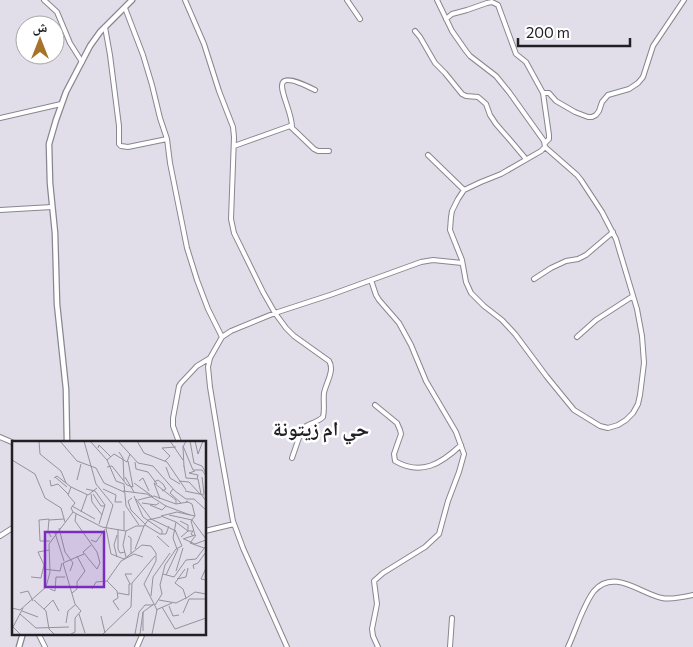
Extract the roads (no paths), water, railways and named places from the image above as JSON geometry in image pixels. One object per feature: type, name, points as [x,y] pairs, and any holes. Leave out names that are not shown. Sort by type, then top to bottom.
[{"type":"street","points":[[44,0],[57,12],[70,43],[82,62]]},
{"type":"street","points":[[67,441],[66,389],[58,317],[49,144],[66,92],[90,46],[105,27],[132,0]]},
{"type":"street","points":[[185,0],[204,44],[234,130],[232,228],[251,269],[275,313],[294,336],[332,365],[324,393],[323,417],[321,420],[302,429],[292,458]]},
{"type":"street","points":[[347,0],[360,19]]},
{"type":"street","points":[[437,0],[446,19],[466,52],[496,76],[520,106],[545,145],[577,175],[613,232],[639,320],[644,362],[640,395],[636,407],[630,416],[618,425],[605,428],[574,410],[515,334],[502,320],[476,299],[466,282],[461,257],[451,234],[450,225],[452,211],[458,199],[464,190],[500,174],[541,151],[545,145],[549,135],[543,93],[529,66],[516,54],[497,4],[487,3],[454,13],[446,19]]},
{"type":"street","points":[[543,93],[549,92],[556,101],[583,116],[590,117],[598,114],[602,102],[608,95],[629,89],[643,77],[653,46],[684,0]]},
{"type":"street","points":[[125,8],[143,55],[167,139],[187,248],[208,309],[222,337]]},
{"type":"street","points":[[105,27],[118,116],[119,144],[123,147],[128,147],[167,139]]},
{"type":"street","points":[[415,31],[435,63],[462,94],[478,97],[485,103],[492,119],[526,159]]},
{"type":"street","points":[[315,90],[293,80],[283,82],[282,86],[292,119],[292,127],[314,149],[329,151]]},
{"type":"street","points":[[0,118],[61,104]]},
{"type":"street","points":[[234,146],[289,126],[292,127]]},
{"type":"street","points":[[428,155],[464,190]]},
{"type":"street","points":[[0,210],[52,207]]},
{"type":"street","points":[[534,279],[566,261],[586,256],[613,232]]},
{"type":"street","points":[[287,647],[234,524],[210,388],[208,373],[210,358],[222,337],[231,331],[275,313],[428,260],[462,263]]},
{"type":"street","points":[[371,280],[376,294],[398,323],[411,345],[426,381],[453,426],[464,452],[439,534],[425,547],[383,573],[374,581],[378,604],[372,629],[378,647]]},
{"type":"street","points":[[578,337],[596,320],[633,296]]},
{"type":"street","points":[[179,441],[173,426],[173,418],[180,383],[197,366],[210,358]]},
{"type":"street","points":[[375,406],[396,423],[400,430],[401,434],[394,454],[395,460],[398,462],[412,467],[425,468],[450,455],[461,445]]},
{"type":"street","points":[[0,437],[12,442]]},
{"type":"street","points":[[206,531],[234,524]]},
{"type":"street","points":[[0,536],[12,528]]},
{"type":"street","points":[[568,647],[593,592],[603,584],[621,582],[663,598],[693,595]]},
{"type":"street","points":[[450,647],[452,618]]},
{"type":"street","points":[[19,647],[23,634]]},
{"type":"street","points":[[38,634],[45,647]]},
{"type":"street","points":[[138,647],[143,634]]},
{"type":"district","name":"حي ام زيتونة","points":[[321,429]]}]
